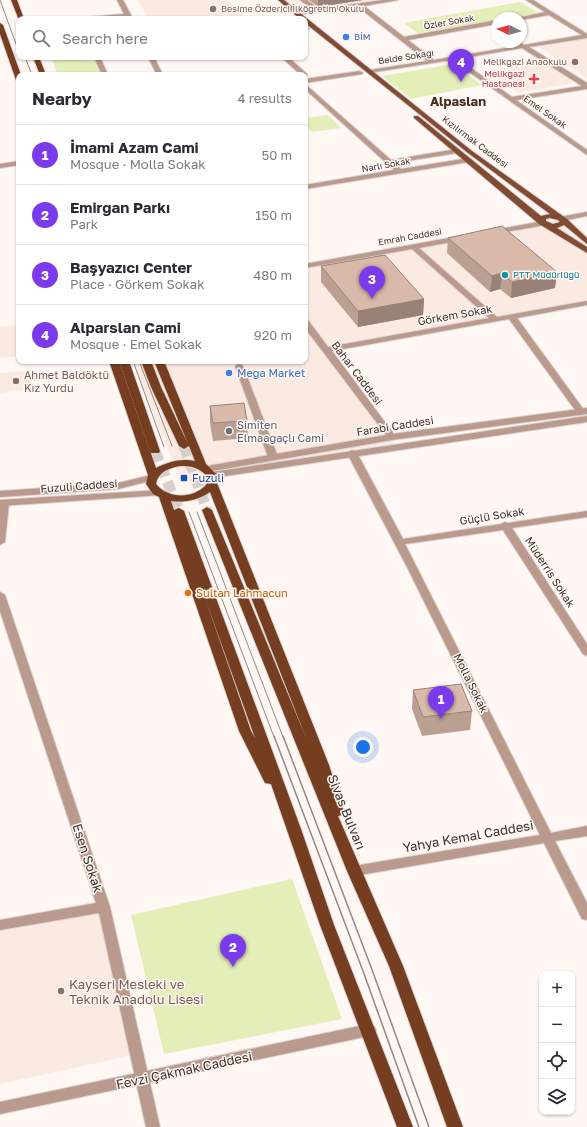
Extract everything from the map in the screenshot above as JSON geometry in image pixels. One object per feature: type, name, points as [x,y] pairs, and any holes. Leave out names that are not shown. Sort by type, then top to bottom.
[{"type":"highway","points":[[14,0],[20,16]]},
{"type":"highway","points":[[0,25],[16,72]]},
{"type":"highway","points":[[37,60],[42,72]]},
{"type":"highway","points":[[115,364],[152,477],[152,486],[161,494],[246,731],[294,829]]},
{"type":"highway","points":[[125,364],[155,451]]},
{"type":"highway","points":[[147,364],[156,387],[184,446]]},
{"type":"highway","points":[[160,364],[208,473],[323,765],[354,871]]},
{"type":"highway","points":[[152,477],[160,468],[178,463],[191,463],[208,473]]},
{"type":"highway","points":[[161,494],[183,498],[197,496],[207,490],[208,473]]},
{"type":"highway","name":"Sivas Bulvarı","points":[[207,510],[354,871],[396,966],[455,1127]]},
{"type":"highway","points":[[179,511],[327,924],[405,1127]]},
{"type":"main road","name":"Kızılırmak Caddesi","points":[[274,0],[296,16]]},
{"type":"main road","name":"Kızılırmak Caddesi","points":[[281,0],[296,16]]},
{"type":"main road","name":"Kızılırmak Caddesi","points":[[308,23],[470,152],[562,219],[587,242]]},
{"type":"main road","name":"Kızılırmak Caddesi","points":[[308,31],[469,160],[544,223],[571,239],[587,251]]},
{"type":"main road","points":[[544,223],[543,218],[548,216],[562,219]]},
{"type":"street","points":[[120,0],[128,16]]},
{"type":"street","points":[[303,0],[318,11]]},
{"type":"street","points":[[296,16],[318,11],[391,0]]},
{"type":"street","points":[[529,0],[587,36]]},
{"type":"street","points":[[359,5],[433,62]]},
{"type":"street","points":[[527,17],[550,13]]},
{"type":"street","name":"Özler Sokak","points":[[403,39],[491,23]]},
{"type":"street","points":[[486,24],[491,27]]},
{"type":"street","name":"Belde Sokağı","points":[[527,45],[587,36]]},
{"type":"street","name":"Belde Sokağı","points":[[370,72],[511,48]]},
{"type":"street","points":[[526,48],[587,86]]},
{"type":"street","name":"Emel Sokak","points":[[453,58],[587,153]]},
{"type":"street","points":[[98,60],[104,72]]},
{"type":"street","points":[[152,60],[158,72]]},
{"type":"street","points":[[288,60],[302,72]]},
{"type":"street","points":[[308,81],[360,73]]},
{"type":"street","points":[[511,99],[587,86]]},
{"type":"street","points":[[308,89],[399,172]]},
{"type":"street","points":[[389,162],[457,151]]},
{"type":"street","name":"Narlı Sokak","points":[[308,187],[469,160]]},
{"type":"street","points":[[0,166],[16,163]]},
{"type":"street","points":[[562,219],[587,214]]},
{"type":"street","points":[[490,233],[544,223]]},
{"type":"street","name":"Emrah Caddesi","points":[[308,266],[467,237]]},
{"type":"street","points":[[414,247],[495,319]]},
{"type":"street","name":"Görkem Sokak","points":[[326,350],[587,303]]},
{"type":"street","points":[[511,316],[585,414]]},
{"type":"street","name":"Bahar Caddesi","points":[[308,326],[392,437]]},
{"type":"street","points":[[239,366],[273,457]]},
{"type":"street","name":"Farabi Caddesi","points":[[208,473],[273,457],[392,437],[585,414]]},
{"type":"street","name":"Farabi Caddesi","points":[[208,473],[352,453],[585,414]]},
{"type":"street","name":"Molla Sokak","points":[[352,453],[401,542],[587,915]]},
{"type":"street","name":"Fuzuli Caddesi","points":[[1,500],[118,486],[152,477]]},
{"type":"street","name":"Fuzuli Caddesi","points":[[1,500],[161,494]]},
{"type":"street","points":[[0,542],[1,500]]},
{"type":"street","name":"Güçlü Sokak","points":[[401,542],[587,514]]},
{"type":"street","name":"Müderris Sokak","points":[[505,526],[587,652]]},
{"type":"street","name":"Esen Sokak","points":[[0,595],[104,907],[153,1127]]},
{"type":"street","name":"Yahya Kemal Caddesi","points":[[354,871],[587,831]]},
{"type":"street","points":[[0,925],[104,907]]},
{"type":"street","name":"Fevzi Çakmak Caddesi","points":[[0,1108],[143,1079],[369,1030]]},
{"type":"shaded area","points":[[138,0],[227,0],[245,16],[147,16]]},
{"type":"shaded area","points":[[282,0],[396,0],[398,1],[301,14]]},
{"type":"shaded area","name":"Melikgazi Anaokulu","points":[[587,38],[587,78],[537,46]]},
{"type":"shaded area","name":"Melikgazi Hastanesi","points":[[535,57],[574,83],[518,93],[493,74],[523,60]]},
{"type":"shaded area","points":[[555,221],[587,245],[587,304],[326,345],[398,447],[181,481],[133,364],[308,364],[308,266]]},
{"type":"shaded area","points":[[16,325],[16,356],[0,358],[0,327]]},
{"type":"shaded area","name":"Ahmet Baldöktü Kız Yurdu","points":[[30,371],[32,389],[0,393],[0,373]]},
{"type":"shaded area","name":"Kayseri Mesleki ve Teknik Anadolu Lisesi","points":[[102,911],[133,1055],[0,1084],[0,930]]},
{"type":"green space","points":[[520,2],[539,13],[527,15],[527,12],[491,12],[491,21],[418,33],[404,23]]},
{"type":"green space","points":[[52,60],[94,60],[100,72],[57,72]]},
{"type":"green space","points":[[453,64],[482,85],[411,99],[382,76]]},
{"type":"green space","points":[[328,115],[341,128],[312,132],[308,128],[308,118]]},
{"type":"green space","points":[[292,879],[342,1019],[164,1054],[131,915]]},
{"type":"building","points":[[502,226],[557,272],[512,282],[502,273],[492,276],[448,238]]},
{"type":"building","points":[[385,255],[424,299],[358,311],[321,266]]},
{"type":"building","points":[[244,403],[247,421],[213,423],[210,406]]},
{"type":"building","points":[[461,684],[472,711],[423,717],[413,690]]},
{"type":"tunnel","points":[[184,446],[207,510]]},
{"type":"tunnel","points":[[155,451],[179,511]]},
{"type":"tram line","points":[[0,0],[16,44]]},
{"type":"tram line","points":[[26,60],[31,72]]},
{"type":"tram line","points":[[134,364],[164,447]]},
{"type":"tram line","points":[[140,364],[172,446]]},
{"type":"tram line","points":[[189,512],[274,737]]},
{"type":"tram line","points":[[197,512],[283,737]]},
{"type":"tram line","points":[[274,736],[363,971],[419,1127]]},
{"type":"tram line","points":[[283,736],[371,967],[429,1127]]},
{"type":"place","name":"Besime Özderici İlköğretim Okulu","points":[[213,9]]},
{"type":"place","name":"BİM","points":[[346,37]]},
{"type":"place","name":"Melikgazi Anaokulu","points":[[575,62]]},
{"type":"place","name":"Melikgazi Hastanesi","points":[[534,79]]},
{"type":"place","name":"Alparslan Cami","points":[[461,82]]},
{"type":"place","name":"PTT Müdürlüğü","points":[[505,275]]},
{"type":"place","name":"Başyazıcı Center","points":[[372,299]]},
{"type":"place","name":"Mega Market","points":[[229,373]]},
{"type":"place","name":"Ahmet Baldöktü Kız Yurdu","points":[[16,381]]},
{"type":"place","name":"Simiten Elmaağaçlı Cami","points":[[229,431]]},
{"type":"place","name":"Fuzuli","points":[[184,478]]},
{"type":"place","name":"Sultan Lahmacun","points":[[188,593]]},
{"type":"place","name":"İmami Azam Cami","points":[[441,719]]},
{"type":"place","name":"Emirgan Parkı","points":[[233,967]]},
{"type":"place","name":"Kayseri Mesleki ve Teknik Anadolu Lisesi","points":[[61,991]]},
{"type":"district","name":"Alpaslan","points":[[458,101]]}]
